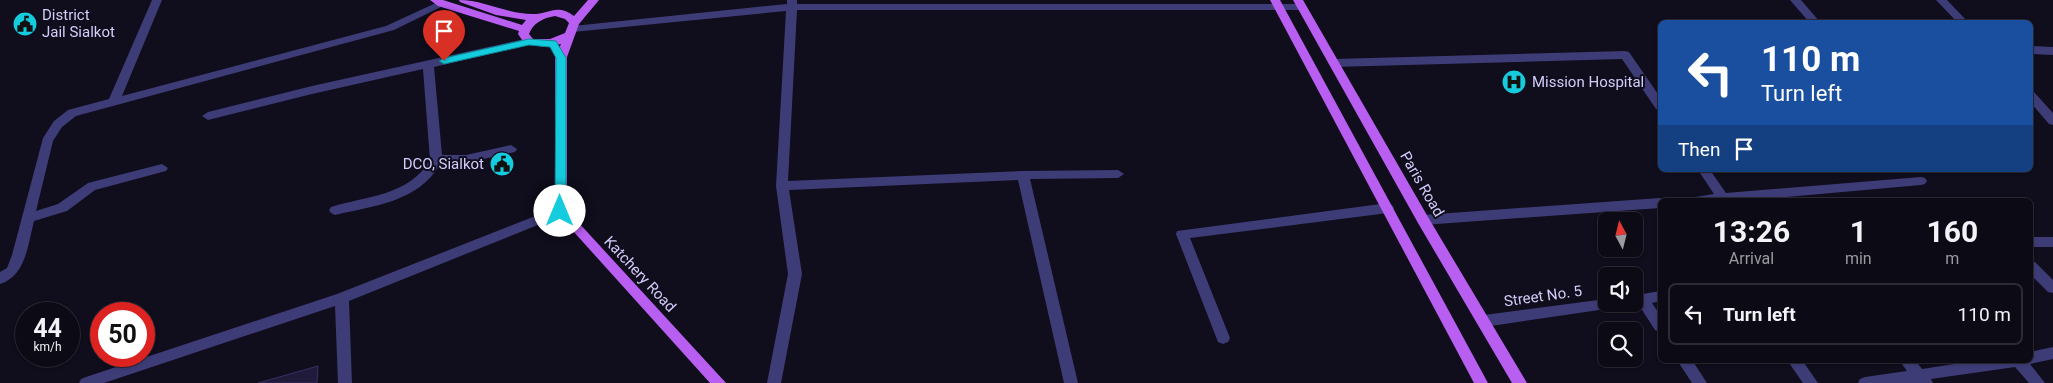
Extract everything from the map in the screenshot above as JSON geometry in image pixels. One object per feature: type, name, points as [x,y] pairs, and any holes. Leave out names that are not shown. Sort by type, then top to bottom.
[{"type":"main road","points":[[464,0],[500,13],[535,18],[551,14],[561,14],[572,18],[572,29]]},
{"type":"main road","points":[[439,2],[524,29]]},
{"type":"main road","points":[[561,14],[591,3]]},
{"type":"main road","points":[[560,211],[561,58],[572,29],[591,3]]},
{"type":"main road","points":[[1277,3],[1481,383]]},
{"type":"main road","name":"Paris Road","points":[[1299,3],[1423,220],[1520,383]]},
{"type":"main road","points":[[535,18],[524,29],[523,34],[529,42],[553,43],[572,29]]},
{"type":"main road","points":[[553,43],[561,58]]},
{"type":"main road","name":"Katchery Road","points":[[560,211],[719,383]]},
{"type":"street","points":[[114,101],[157,0]]},
{"type":"street","points":[[1795,0],[1813,20]]},
{"type":"street","points":[[1941,0],[1961,20]]},
{"type":"street","points":[[0,279],[12,270],[19,255],[47,141],[58,124],[72,113],[390,28],[439,2]]},
{"type":"street","points":[[572,29],[792,4],[1299,3]]},
{"type":"street","points":[[774,383],[795,274],[782,186],[792,4]]},
{"type":"street","points":[[208,116],[312,90],[529,42]]},
{"type":"street","points":[[2033,50],[2053,51]]},
{"type":"street","points":[[1334,63],[1624,55],[1658,103]]},
{"type":"street","points":[[335,210],[393,195],[408,189],[421,181],[432,170],[436,160],[428,65]]},
{"type":"street","points":[[2033,98],[2051,116]]},
{"type":"street","points":[[2033,113],[2051,116]]},
{"type":"street","points":[[436,160],[466,159],[511,149]]},
{"type":"street","points":[[29,217],[68,204],[81,190],[162,168]]},
{"type":"street","points":[[1705,172],[1723,198],[1921,181]]},
{"type":"street","points":[[782,186],[1023,175],[1118,174]]},
{"type":"street","points":[[1023,175],[1071,383]]},
{"type":"street","points":[[1423,220],[1658,203]]},
{"type":"street","points":[[1223,338],[1182,234],[1388,208]]},
{"type":"street","points":[[86,383],[342,298],[560,211]]},
{"type":"street","points":[[2033,242],[2053,242]]},
{"type":"street","points":[[2033,269],[2049,284]]},
{"type":"street","points":[[2033,283],[2049,284]]},
{"type":"street","points":[[1643,298],[1658,296]]},
{"type":"street","points":[[342,298],[345,383]]},
{"type":"street","name":"Street No. 5","points":[[1484,320],[1598,305]]},
{"type":"street","points":[[1643,305],[1658,324]]},
{"type":"street","points":[[2033,357],[2053,353]]},
{"type":"street","points":[[1686,363],[1700,383]]},
{"type":"street","points":[[1796,363],[1811,383]]},
{"type":"street","points":[[1909,363],[1922,379]]},
{"type":"street","points":[[1865,383],[1922,379],[2004,363]]},
{"type":"street","points":[[2021,363],[2038,383]]},
{"type":"building","points":[[318,366],[317,383],[258,383]]},
{"type":"place","name":"District Jail Sialkot","points":[[25,24]]},
{"type":"place","name":"Mission Hospital","points":[[1514,82]]},
{"type":"place","name":"DCO, Sialkot","points":[[502,164]]},
{"type":"route","points":[[444,61],[529,42],[553,43],[561,58],[560,211]]}]
